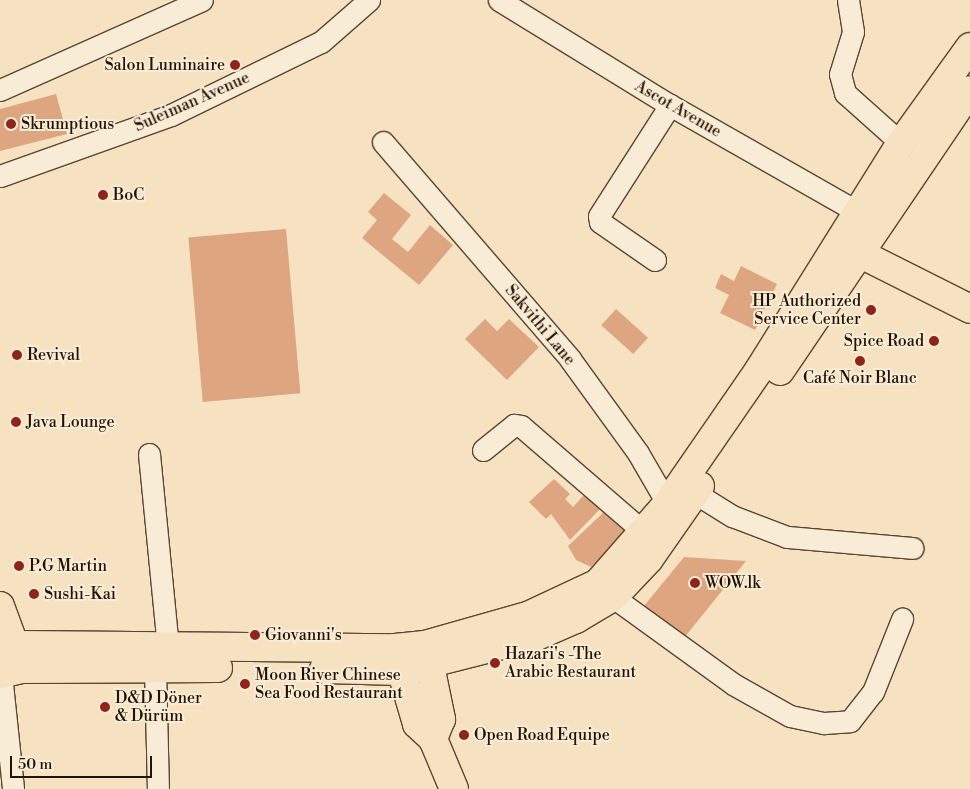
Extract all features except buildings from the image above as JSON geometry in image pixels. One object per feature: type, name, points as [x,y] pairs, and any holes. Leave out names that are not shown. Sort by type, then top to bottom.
[{"type":"main road","points":[[428,654],[530,615],[598,583],[644,532],[672,513],[695,493],[848,248],[860,213],[901,143],[970,46]]},
{"type":"main road","points":[[0,606],[8,662],[161,658],[398,660],[537,636],[613,597],[672,513],[848,248],[970,90]]},
{"type":"main road","points":[[848,248],[970,310]]},
{"type":"main road","points":[[428,654],[441,719],[433,739]]},
{"type":"main road","points":[[398,660],[417,724],[433,739],[454,789]]},
{"type":"street","points":[[0,90],[202,0]]},
{"type":"street","name":"Suleiman Avenue","points":[[0,176],[171,115],[321,42],[368,0]]},
{"type":"street","name":"Ascot Avenue","points":[[499,0],[670,106],[860,213]]},
{"type":"street","points":[[848,0],[853,32],[840,74],[845,93],[901,143]]},
{"type":"street","points":[[655,260],[600,222],[600,210],[670,106]]},
{"type":"street","name":"Sakvithi Lane","points":[[383,142],[570,359],[638,453],[672,513]]},
{"type":"street","points":[[483,450],[514,424],[521,426],[644,532]]},
{"type":"street","points":[[149,454],[161,658],[158,789]]},
{"type":"street","points":[[695,493],[732,516],[787,537],[913,548]]},
{"type":"street","points":[[613,597],[733,684],[790,716],[824,723],[850,721],[873,692],[902,619]]},
{"type":"street","points":[[8,662],[13,789]]},
{"type":"place","name":"Salon Luminaire","points":[[235,65]]},
{"type":"place","name":"Skrumptious","points":[[11,124]]},
{"type":"place","name":"BoC","points":[[103,195]]},
{"type":"place","name":"HP Authorized Service Center","points":[[871,310]]},
{"type":"place","name":"Spice Road","points":[[934,341]]},
{"type":"place","name":"Revival","points":[[17,355]]},
{"type":"place","name":"Café Noir Blanc","points":[[860,361]]},
{"type":"place","name":"Java Lounge","points":[[16,422]]},
{"type":"place","name":"P.G Martin","points":[[19,566]]},
{"type":"place","name":"WOW.lk","points":[[695,583]]},
{"type":"place","name":"Sushi-Kai","points":[[34,594]]},
{"type":"place","name":"Giovanni's","points":[[255,635]]},
{"type":"place","name":"Hazari's -The Arabic Restaurant","points":[[495,663]]},
{"type":"place","name":"Moon River Chinese Sea Food Restaurant","points":[[245,684]]},
{"type":"place","name":"D&D Döner & Dürüm","points":[[105,707]]},
{"type":"place","name":"Open Road Equipe","points":[[464,735]]}]
